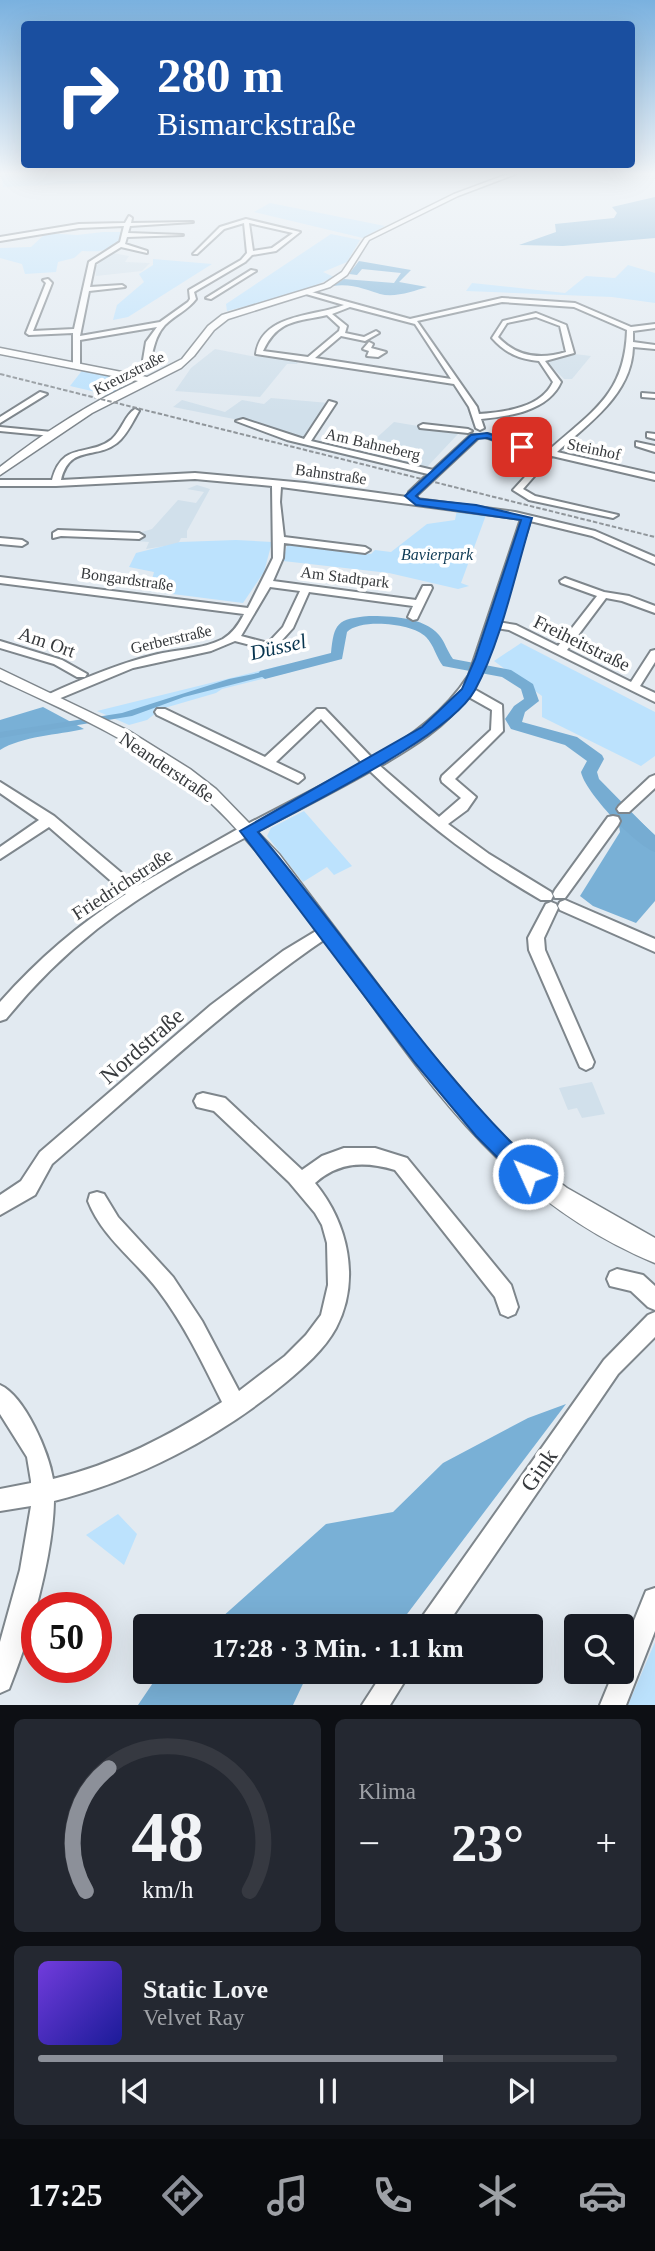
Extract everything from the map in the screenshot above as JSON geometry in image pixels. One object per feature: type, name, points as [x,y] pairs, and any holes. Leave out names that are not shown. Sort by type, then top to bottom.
[{"type":"main road","name":"Kreuzstraße","points":[[0,472],[52,434],[189,358],[203,333],[224,318],[307,293],[345,274],[356,254]]},
{"type":"main road","points":[[0,351],[146,380]]},
{"type":"main road","name":"Neanderstraße","points":[[0,674],[108,727],[203,787],[247,831],[422,1057],[492,1139],[547,1188],[605,1227],[655,1251]]},
{"type":"street","points":[[76,364],[76,335],[92,262],[106,254]]},
{"type":"street","points":[[191,291],[249,254]]},
{"type":"street","points":[[209,298],[253,271]]},
{"type":"street","points":[[46,280],[46,292],[29,333],[76,335],[160,327]]},
{"type":"street","points":[[86,289],[113,287],[120,283]]},
{"type":"street","points":[[191,291],[224,288]]},
{"type":"street","points":[[146,360],[150,342],[160,327],[194,299],[191,291]]},
{"type":"street","points":[[307,293],[347,306],[413,320],[491,300],[575,305],[630,328],[655,326]]},
{"type":"street","points":[[536,315],[537,302]]},
{"type":"street","points":[[347,306],[330,314],[296,318],[274,327],[258,350],[264,355],[310,359],[454,382]]},
{"type":"street","points":[[310,359],[341,334],[344,326],[330,314]]},
{"type":"street","points":[[536,315],[563,325],[571,350],[566,355],[541,362],[512,354],[494,337],[505,322],[536,315]]},
{"type":"street","points":[[413,320],[427,334],[454,382],[478,416],[484,432],[471,434],[423,426]]},
{"type":"street","points":[[613,514],[518,493],[550,454],[609,401],[628,365],[630,328]]},
{"type":"street","points":[[361,367],[376,332]]},
{"type":"street","points":[[341,334],[369,346]]},
{"type":"street","points":[[630,344],[655,346]]},
{"type":"street","points":[[478,416],[519,412],[554,391],[558,382],[541,362]]},
{"type":"street","points":[[0,421],[44,394]]},
{"type":"street","points":[[645,395],[655,396]]},
{"type":"street","points":[[306,442],[332,403]]},
{"type":"street","points":[[56,483],[61,466],[85,449],[114,441],[135,411]]},
{"type":"street","name":"Am Bahneberg","points":[[240,421],[306,442],[433,473]]},
{"type":"street","points":[[0,429],[52,434]]},
{"type":"street","name":"Steinhof","points":[[484,432],[550,454],[655,477]]},
{"type":"street","points":[[412,500],[412,494],[471,434]]},
{"type":"street","points":[[639,444],[655,449]]},
{"type":"street","name":"Bahnstraße","points":[[0,483],[201,479],[412,500],[527,518],[606,538],[653,560]]},
{"type":"street","name":"Gerberstraße","points":[[51,698],[113,670],[215,645],[234,637],[251,612],[277,561],[279,538],[276,487]]},
{"type":"street","points":[[439,824],[462,807],[469,797],[447,779],[497,731],[498,708],[468,691],[482,659],[527,518]]},
{"type":"street","points":[[56,536],[58,533],[139,536]]},
{"type":"street","points":[[279,538],[365,550]]},
{"type":"street","points":[[0,541],[22,543]]},
{"type":"street","name":"Bongardstraße","points":[[0,580],[251,612]]},
{"type":"street","points":[[565,581],[603,595],[617,594],[635,599],[641,606],[655,610]]},
{"type":"street","name":"Am Stadtpark","points":[[265,583],[419,604]]},
{"type":"street","points":[[234,637],[270,647],[288,628],[306,588]]},
{"type":"street","points":[[413,617],[427,588]]},
{"type":"street","points":[[560,651],[603,595]]},
{"type":"street","name":"Freiheitstraße","points":[[492,624],[512,628],[655,698]]},
{"type":"street","name":"Am Ort","points":[[0,644],[58,662],[81,674]]},
{"type":"street","points":[[633,688],[655,653]]},
{"type":"street","name":"Friedrichstraße","points":[[0,1014],[57,954],[102,916],[136,894],[427,731],[468,691]]},
{"type":"street","points":[[161,712],[298,778]]},
{"type":"street","points":[[267,763],[326,712],[371,764],[439,824],[498,870],[555,901],[655,946]]},
{"type":"street","points":[[624,809],[655,780]]},
{"type":"street","points":[[0,787],[49,820],[136,894]]},
{"type":"street","points":[[0,854],[49,820]]},
{"type":"street","points":[[586,1062],[537,950],[536,938],[555,901],[613,821]]},
{"type":"street","name":"Nordstraße","points":[[0,1206],[28,1188],[46,1158],[180,1043],[281,959],[326,931]]},
{"type":"street","points":[[0,1500],[41,1494],[128,1466],[236,1406],[295,1363],[309,1350],[329,1320],[337,1292],[337,1254],[329,1218],[301,1183],[219,1104],[203,1101]]},
{"type":"street","points":[[301,1183],[328,1162],[354,1157],[394,1160],[401,1164],[504,1292],[508,1307]]},
{"type":"street","points":[[97,1201],[107,1222],[134,1246],[166,1284],[205,1346],[236,1406]]},
{"type":"street","points":[[617,1279],[636,1282],[655,1300]]},
{"type":"street","name":"Gink","points":[[439,1614],[611,1367],[655,1322]]},
{"type":"street","points":[[0,1396],[39,1461],[41,1494],[30,1576],[0,1680]]},
{"type":"street","points":[[613,1705],[655,1600]]},
{"type":"street","points":[[376,1705],[390,1684]]},
{"type":"shaded area","points":[[116,254],[129,256],[125,262],[150,263],[142,271],[96,276],[95,268],[104,257]]},
{"type":"shaded area","points":[[359,261],[411,270],[399,282],[427,287],[392,295],[354,286],[333,286],[344,279],[394,283],[401,273],[362,269],[357,275],[349,274]]},
{"type":"shaded area","points":[[215,349],[251,356],[299,360],[297,364],[287,364],[260,397],[175,391],[191,368]]},
{"type":"shaded area","points":[[575,354],[591,356],[572,379],[564,379],[547,362]]},
{"type":"shaded area","points":[[271,398],[329,403],[305,437],[300,439],[244,421],[173,407],[182,400],[225,412],[242,400],[264,404]]},
{"type":"shaded area","points":[[394,422],[458,434],[427,467],[360,453]]},
{"type":"shaded area","points":[[197,485],[210,489],[187,531],[187,538],[181,538],[178,544],[146,549],[149,542],[136,541],[142,532],[152,529],[178,500],[196,503],[204,492],[187,489]]},
{"type":"shaded area","points":[[287,667],[289,670],[184,697],[132,716],[0,738],[0,732],[122,713],[229,679]]},
{"type":"shaded area","points":[[43,707],[84,729],[29,739],[0,750],[0,720]]},
{"type":"shaded area","points":[[629,811],[655,835],[655,901],[636,923],[593,906],[580,896],[620,832],[619,826]]},
{"type":"shaded area","points":[[592,1082],[605,1114],[582,1118],[577,1108],[568,1110],[559,1088]]},
{"type":"shaded area","points":[[566,1404],[407,1614],[225,1614],[326,1524],[393,1512],[443,1463],[528,1418]]},
{"type":"shaded area","points":[[152,1684],[303,1684],[293,1705],[138,1705]]},
{"type":"green space","points":[[0,254],[79,254],[74,258],[58,262],[56,272],[25,274],[22,264],[0,258]]},
{"type":"green space","points":[[302,254],[352,254],[347,262],[323,272],[334,277],[299,293],[227,311],[226,304]]},
{"type":"green space","points":[[153,259],[212,264],[128,317],[113,320],[117,305],[144,282],[139,274],[153,265]]},
{"type":"green space","points":[[628,265],[655,273],[655,303],[612,297],[466,291],[472,283],[565,293],[586,276],[615,278]]},
{"type":"green space","points":[[84,368],[128,382],[109,395],[70,386]]},
{"type":"green space","name":"Bavierpark","points":[[457,510],[486,515],[461,583],[469,586],[458,589],[389,573],[283,561],[287,545],[292,542],[371,554],[375,550],[391,552],[427,524],[455,520]]},
{"type":"green space","points":[[180,542],[272,542],[264,572],[243,603],[149,591],[154,572],[129,567],[136,553]]},
{"type":"green space","points":[[521,643],[655,712],[655,756],[641,766],[542,717],[542,696],[494,661]]},
{"type":"green space","points":[[283,665],[291,672],[222,689],[161,709],[147,720],[129,725],[97,711]]},
{"type":"green space","points":[[304,811],[352,866],[334,875],[327,867],[303,882],[267,836],[271,828]]},
{"type":"green space","points":[[118,1514],[137,1534],[124,1565],[86,1535]]},
{"type":"green space","points":[[655,1642],[655,1705],[628,1705]]},
{"type":"waterway","name":"Düssel","points":[[265,674],[337,656],[341,629],[356,621],[382,620],[409,624],[427,631],[448,663],[506,673],[528,687],[532,701],[519,709],[513,719],[516,725],[571,741],[596,759],[589,772],[591,781],[638,832],[655,845]]},
{"type":"railway","points":[[0,374],[655,537]]},
{"type":"route","points":[[522,447],[487,436],[474,437],[410,496],[416,502],[490,510],[527,518],[482,659],[468,691],[427,731],[354,774],[247,831],[286,877],[422,1057],[483,1130],[528,1174]]}]
